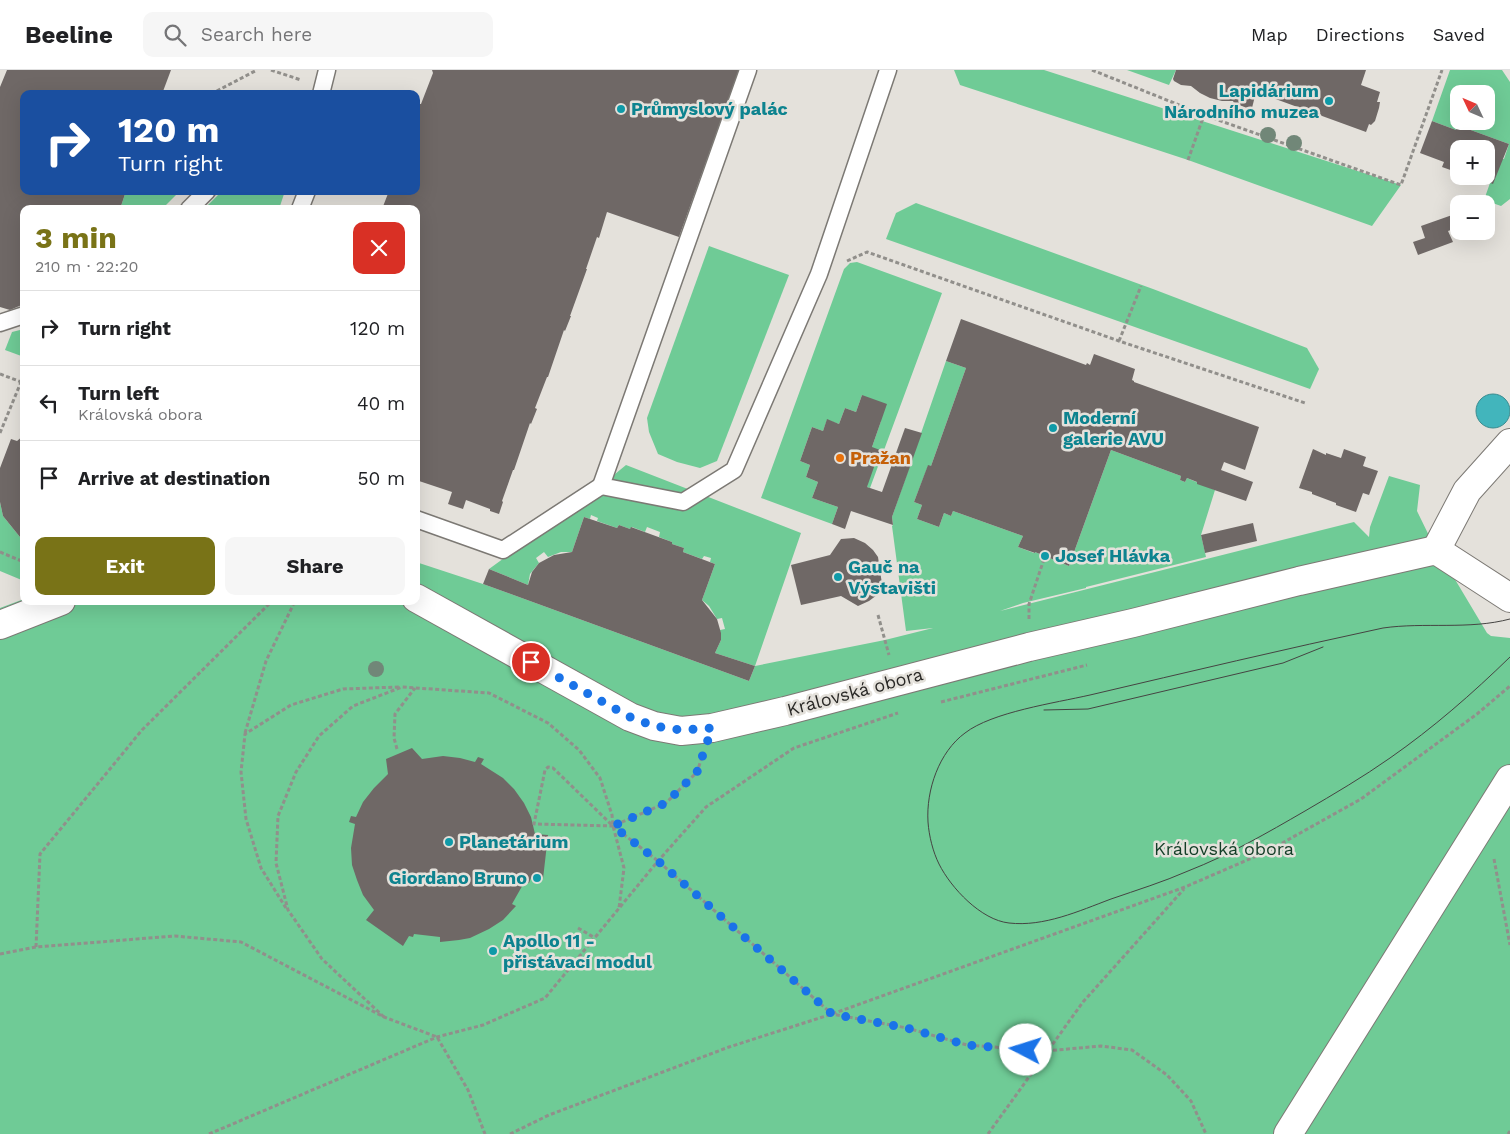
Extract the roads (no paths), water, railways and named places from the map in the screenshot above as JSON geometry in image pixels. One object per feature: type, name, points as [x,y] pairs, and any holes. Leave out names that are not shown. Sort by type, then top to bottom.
[{"type":"street","points":[[1510,443],[1467,491],[1436,550],[1510,598]]},
{"type":"street","name":"Královská obora","points":[[420,600],[630,717],[654,726],[681,730],[712,728],[785,711],[1029,647],[1318,576],[1436,550]]},
{"type":"street","points":[[0,625],[51,605]]},
{"type":"street","points":[[1288,1134],[1510,779]]},
{"type":"lane","points":[[322,90],[328,70]]},
{"type":"lane","points":[[420,520],[503,550],[601,486],[748,70]]},
{"type":"lane","points":[[601,486],[683,502],[734,470],[819,274],[888,70]]},
{"type":"lane","points":[[193,205],[204,195]]},
{"type":"lane","points":[[0,323],[20,316]]},
{"type":"water","points":[[1493,394],[1505,399],[1510,411],[1505,423],[1493,428],[1481,423],[1476,411],[1481,399]]},
{"type":"tram line","points":[[1510,619],[1479,624],[1383,628],[1042,705],[991,719],[965,733],[956,741],[941,761],[936,773],[929,797],[928,810],[929,833],[935,854],[944,873],[959,892],[978,909],[998,921],[1022,924],[1035,923],[1074,913],[1203,865],[1248,843],[1316,805],[1369,772],[1422,735],[1510,657]]},
{"type":"tram line","points":[[1044,710],[1088,709],[1283,663],[1323,647]]},
{"type":"place","name":"Lapidárium Národního muzea","points":[[1329,101]]},
{"type":"place","name":"Průmyslový palác","points":[[621,109]]},
{"type":"place","name":"Moderní galerie AVU","points":[[1053,428]]},
{"type":"place","name":"Pražan","points":[[840,458]]},
{"type":"place","name":"Josef Hlávka","points":[[1045,556]]},
{"type":"place","name":"Gauč na Výstavišti","points":[[838,577]]},
{"type":"place","name":"Planetárium","points":[[449,842]]},
{"type":"place","name":"Giordano Bruno","points":[[537,878]]},
{"type":"place","name":"Apollo 11 - přistávací modul","points":[[493,951]]}]
